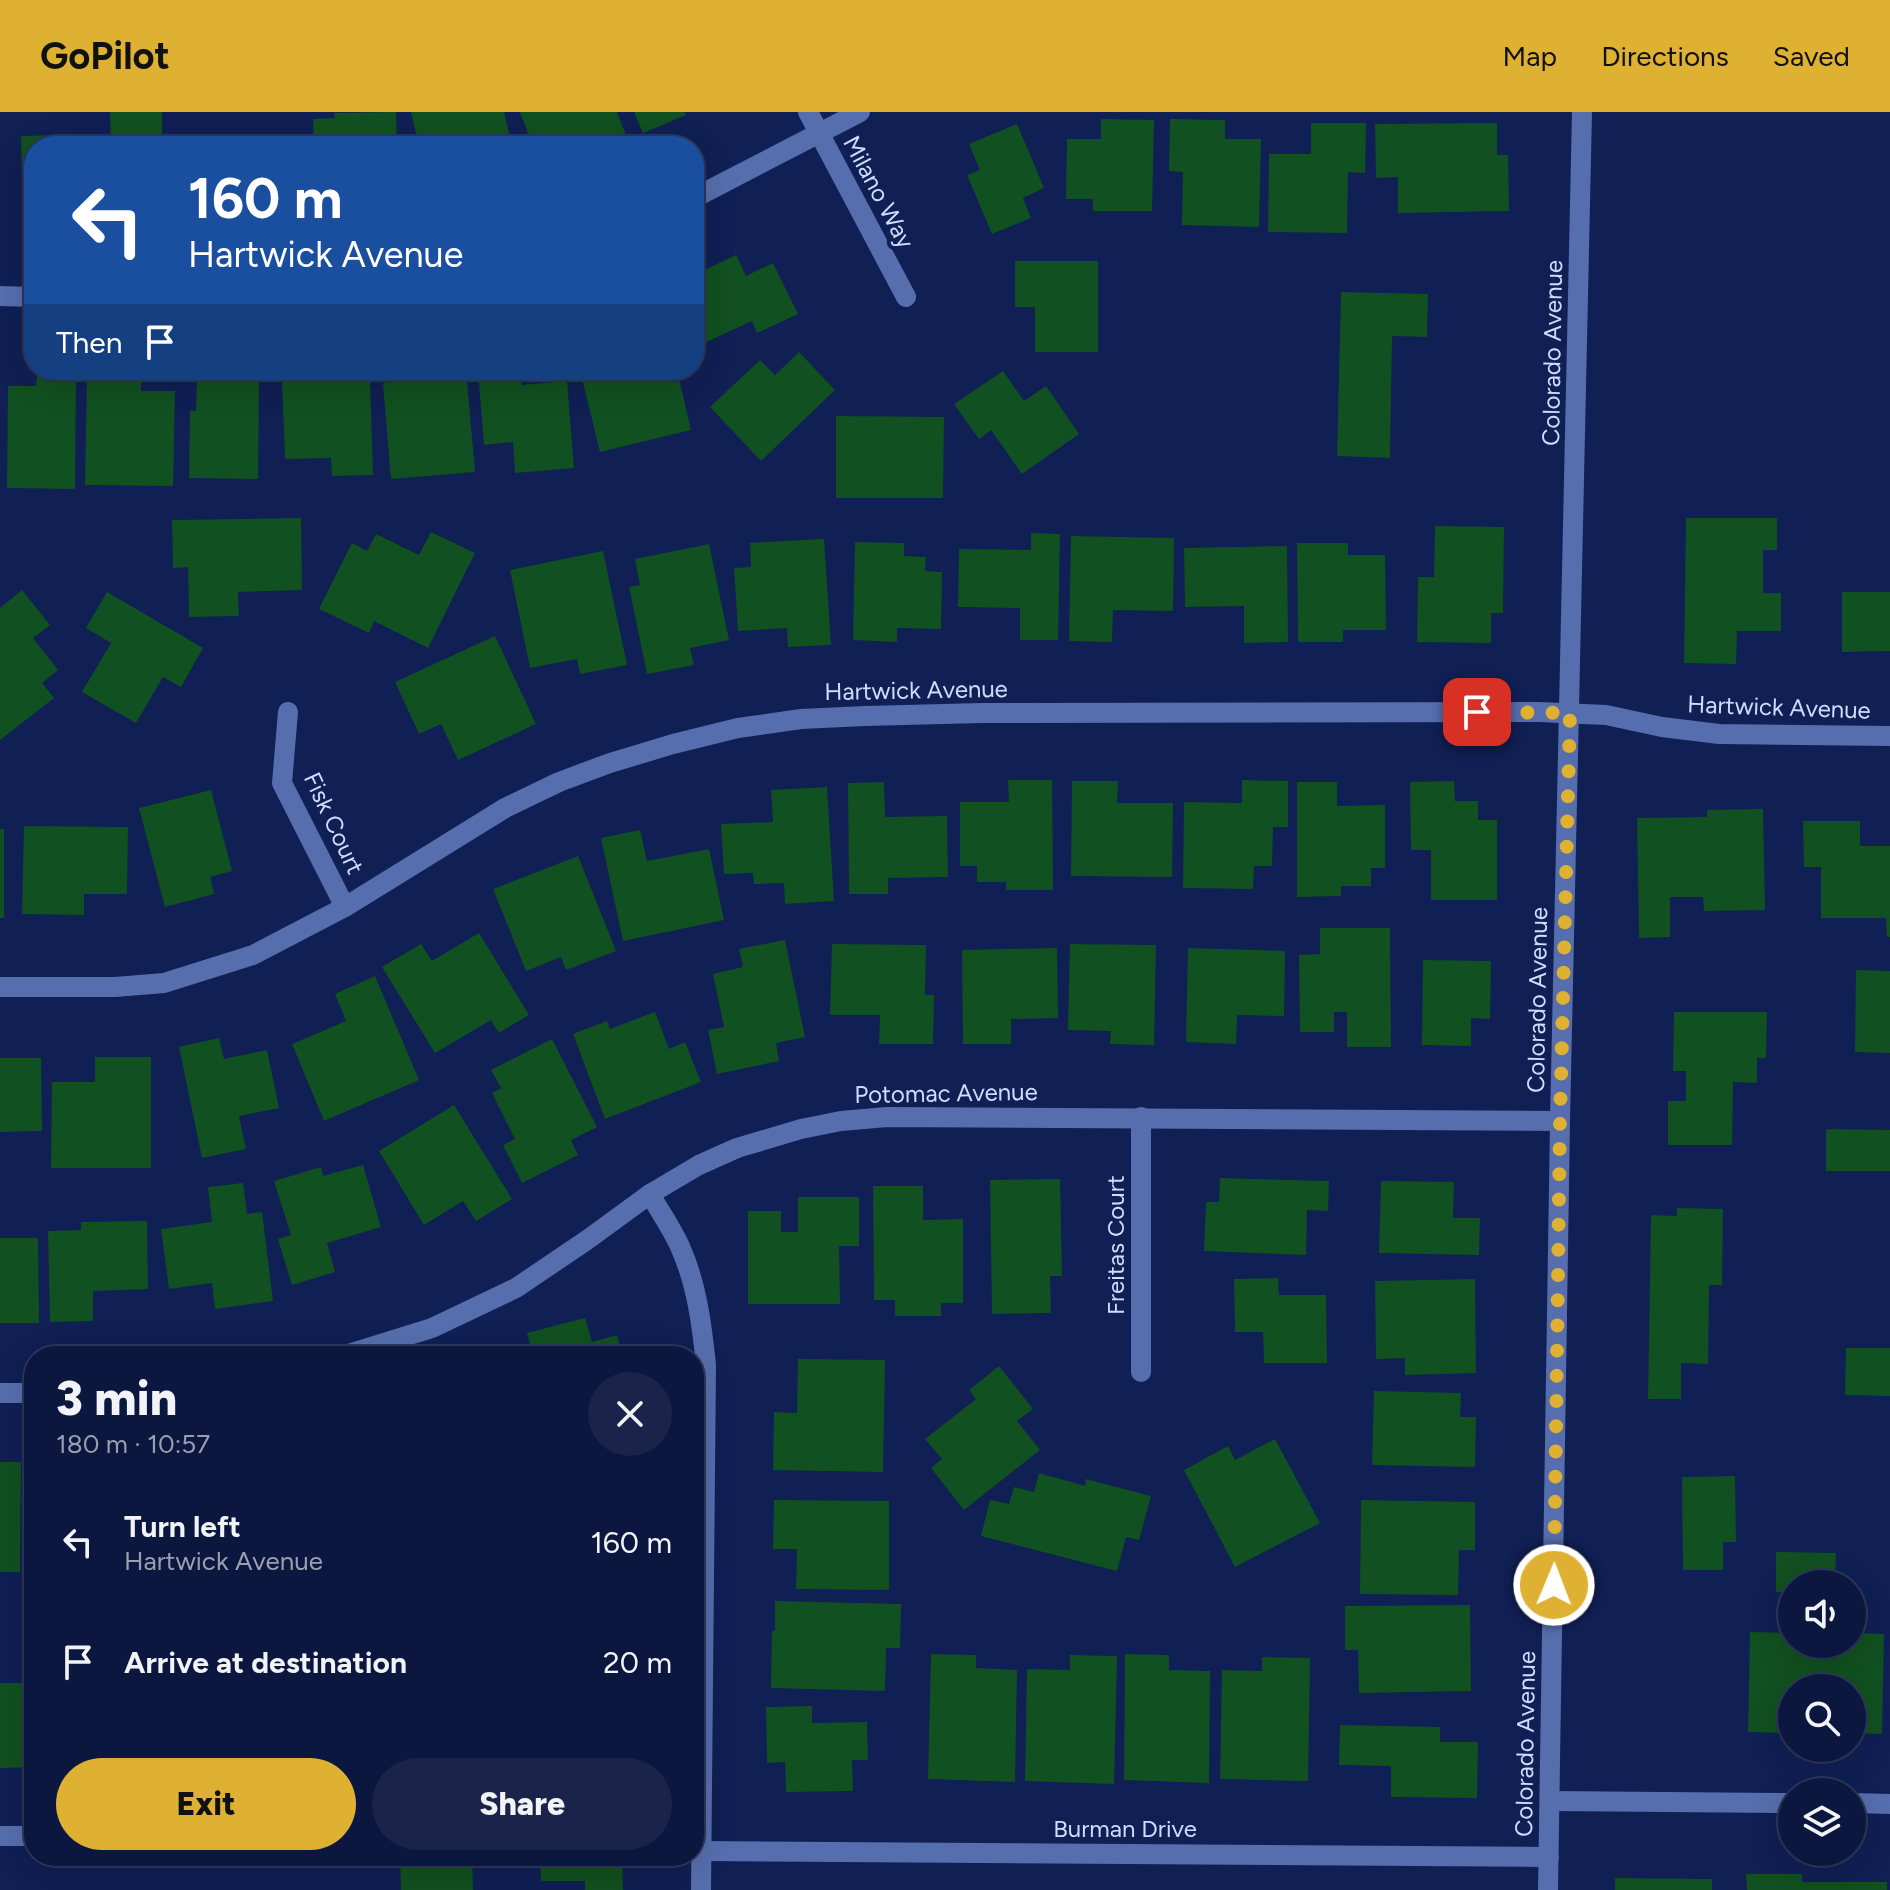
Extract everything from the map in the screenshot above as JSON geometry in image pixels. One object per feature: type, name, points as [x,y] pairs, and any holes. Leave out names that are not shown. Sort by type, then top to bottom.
[{"type":"street","name":"Milano Way","points":[[808,112],[906,297]]},
{"type":"street","points":[[704,193],[860,112]]},
{"type":"street","name":"Colorado Avenue","points":[[1548,1890],[1560,1121],[1582,112]]},
{"type":"street","points":[[0,296],[24,297]]},
{"type":"street","name":"Fisk Court","points":[[288,712],[282,783],[345,907]]},
{"type":"street","name":"Hartwick Avenue","points":[[0,987],[115,987],[164,983],[253,955],[345,907],[505,808],[559,782],[673,744],[738,728],[801,719],[967,714],[1570,713],[1606,715],[1662,727],[1719,734],[1890,736]]},
{"type":"street","name":"Potomac Avenue","points":[[374,1346],[432,1328],[516,1288],[650,1194],[699,1165],[737,1148],[841,1121],[887,1117],[1141,1117],[1560,1121]]},
{"type":"street","name":"Freitas Court","points":[[1141,1117],[1141,1372]]},
{"type":"street","points":[[650,1194],[681,1249],[702,1325],[706,1365],[704,1608]]},
{"type":"street","points":[[0,1393],[24,1393]]},
{"type":"street","points":[[1551,1801],[1778,1803]]},
{"type":"street","points":[[1866,1803],[1890,1804]]},
{"type":"street","points":[[0,1836],[24,1836]]},
{"type":"street","name":"Burman Drive","points":[[704,1851],[1549,1857]]},
{"type":"street","points":[[701,1890],[702,1866]]},
{"type":"building","points":[[110,112],[162,112],[162,136],[111,136]]},
{"type":"building","points":[[396,112],[397,136],[314,136],[313,119],[335,118],[334,113]]},
{"type":"building","points":[[411,112],[504,112],[510,136],[417,136]]},
{"type":"building","points":[[520,112],[617,112],[626,136],[529,136]]},
{"type":"building","points":[[634,112],[684,112],[686,115],[643,133]]},
{"type":"building","points":[[1101,119],[1154,120],[1152,211],[1093,211],[1093,199],[1066,199],[1067,139],[1101,139]]},
{"type":"building","points":[[1170,119],[1225,120],[1225,139],[1261,139],[1259,227],[1182,225],[1183,172],[1169,171]]},
{"type":"building","points":[[1311,123],[1366,123],[1365,173],[1348,172],[1347,233],[1268,232],[1269,154],[1311,154]]},
{"type":"building","points":[[1497,123],[1497,155],[1508,155],[1509,211],[1398,213],[1398,177],[1376,178],[1375,124]]},
{"type":"building","points":[[1017,124],[1044,188],[1023,198],[1031,218],[992,234],[967,175],[980,170],[969,144]]},
{"type":"building","points":[[97,134],[97,136],[24,136],[24,218],[23,218],[21,136]]},
{"type":"building","points":[[295,134],[295,136],[218,136]]},
{"type":"building","points":[[736,255],[746,276],[773,263],[798,314],[757,333],[752,321],[704,343],[704,270]]},
{"type":"building","points":[[1015,261],[1098,261],[1098,352],[1035,352],[1035,307],[1015,307]]},
{"type":"building","points":[[1341,292],[1428,294],[1427,337],[1392,336],[1390,458],[1337,456]]},
{"type":"building","points":[[799,352],[835,390],[761,461],[710,407],[760,360],[775,375]]},
{"type":"building","points":[[1003,371],[1024,401],[1046,386],[1079,434],[1022,474],[991,430],[979,439],[954,404]]},
{"type":"building","points":[[37,380],[76,380],[75,489],[7,488],[8,386],[36,386]]},
{"type":"building","points":[[87,380],[141,380],[141,391],[175,391],[173,486],[85,485]]},
{"type":"building","points":[[197,380],[259,380],[258,479],[189,478],[190,411],[196,411]]},
{"type":"building","points":[[370,380],[373,475],[332,476],[331,458],[285,459],[282,381]]},
{"type":"building","points":[[467,380],[475,472],[391,479],[383,383]]},
{"type":"building","points":[[479,380],[522,380],[522,385],[567,381],[574,468],[515,473],[513,442],[484,445]]},
{"type":"building","points":[[582,380],[679,380],[691,430],[600,452]]},
{"type":"building","points":[[836,416],[944,417],[943,498],[836,498]]},
{"type":"building","points":[[301,518],[302,590],[238,592],[239,616],[189,617],[188,567],[173,568],[172,520]]},
{"type":"building","points":[[1686,518],[1777,518],[1777,550],[1763,550],[1763,593],[1781,593],[1781,631],[1737,631],[1736,664],[1684,663]]},
{"type":"building","points":[[1435,526],[1504,527],[1503,613],[1491,613],[1491,643],[1417,642],[1418,577],[1434,577]]},
{"type":"building","points":[[431,532],[475,553],[428,648],[374,621],[369,633],[319,609],[352,543],[367,551],[376,534],[419,555]]},
{"type":"building","points":[[1031,533],[1060,534],[1058,640],[1020,640],[1020,608],[958,607],[959,549],[1031,550]]},
{"type":"building","points":[[1071,536],[1174,538],[1173,611],[1113,610],[1112,642],[1069,641]]},
{"type":"building","points":[[824,539],[831,645],[788,647],[787,628],[738,631],[734,568],[751,567],[750,543]]},
{"type":"building","points":[[855,542],[904,543],[904,556],[926,557],[925,571],[942,572],[941,629],[897,628],[897,642],[853,640]]},
{"type":"building","points":[[1297,543],[1348,543],[1348,555],[1385,555],[1386,630],[1343,630],[1343,642],[1298,642]]},
{"type":"building","points":[[709,544],[729,640],[690,648],[694,665],[647,674],[629,587],[640,585],[635,559]]},
{"type":"building","points":[[1287,546],[1288,642],[1244,643],[1244,606],[1185,607],[1184,548]]},
{"type":"building","points":[[603,551],[627,665],[580,674],[577,659],[530,668],[510,570]]},
{"type":"building","points":[[22,590],[50,625],[33,638],[58,670],[42,683],[54,698],[0,740],[0,608]]},
{"type":"building","points":[[107,592],[203,648],[181,687],[163,677],[136,723],[82,692],[111,643],[86,628]]},
{"type":"building","points":[[1842,592],[1890,592],[1890,651],[1842,652]]},
{"type":"building","points":[[495,636],[536,724],[458,760],[441,724],[419,734],[395,682]]},
{"type":"building","points":[[1008,780],[1052,780],[1053,890],[1006,890],[1006,882],[977,882],[977,866],[960,866],[960,802],[1009,802]]},
{"type":"building","points":[[1242,780],[1288,781],[1288,827],[1273,827],[1272,866],[1254,866],[1253,889],[1183,888],[1184,802],[1242,803]]},
{"type":"building","points":[[1072,781],[1118,781],[1117,803],[1173,803],[1172,877],[1071,876]]},
{"type":"building","points":[[1454,781],[1455,801],[1478,801],[1478,820],[1497,820],[1497,900],[1431,900],[1431,850],[1411,850],[1410,782]]},
{"type":"building","points":[[884,782],[885,817],[947,816],[948,877],[888,878],[888,894],[849,894],[848,783]]},
{"type":"building","points":[[1297,782],[1337,782],[1337,806],[1385,805],[1385,868],[1371,868],[1371,886],[1341,886],[1341,896],[1297,897]]},
{"type":"building","points":[[827,787],[834,901],[785,904],[784,883],[754,884],[753,873],[724,874],[721,824],[773,822],[771,790]]},
{"type":"building","points":[[211,790],[232,871],[210,877],[214,894],[165,907],[139,808]]},
{"type":"building","points":[[1763,809],[1765,910],[1704,911],[1703,897],[1670,897],[1670,937],[1639,938],[1637,818],[1707,817],[1707,810]]},
{"type":"building","points":[[1803,821],[1860,821],[1860,846],[1890,846],[1890,937],[1887,937],[1886,918],[1821,918],[1821,867],[1804,867]]},
{"type":"building","points":[[24,826],[128,827],[127,894],[84,894],[84,915],[22,914]]},
{"type":"building","points":[[0,829],[4,829],[4,918],[0,918]]},
{"type":"building","points":[[640,830],[647,861],[709,849],[724,920],[623,941],[601,838]]},
{"type":"building","points":[[578,856],[616,951],[566,970],[561,957],[526,971],[493,889]]},
{"type":"building","points":[[1320,928],[1390,928],[1391,1047],[1347,1047],[1347,1012],[1334,1012],[1334,1032],[1300,1032],[1299,955],[1320,954]]},
{"type":"building","points":[[479,933],[529,1015],[499,1033],[491,1020],[435,1053],[382,967],[421,944],[432,961]]},
{"type":"building","points":[[785,940],[805,1037],[776,1043],[779,1061],[717,1074],[708,1030],[724,1027],[713,974],[743,967],[739,949]]},
{"type":"building","points":[[832,944],[926,945],[925,995],[934,995],[933,1044],[879,1044],[880,1015],[830,1015]]},
{"type":"building","points":[[1070,944],[1156,945],[1154,1045],[1110,1044],[1111,1031],[1068,1030]]},
{"type":"building","points":[[1057,948],[1058,1018],[1011,1019],[1011,1044],[963,1044],[962,950]]},
{"type":"building","points":[[1188,948],[1285,951],[1284,1016],[1237,1015],[1236,1044],[1186,1042]]},
{"type":"building","points":[[1423,960],[1491,961],[1490,1019],[1471,1018],[1471,1046],[1422,1045]]},
{"type":"building","points":[[1856,970],[1890,971],[1890,1053],[1855,1052]]},
{"type":"building","points":[[375,976],[419,1080],[324,1121],[292,1044],[346,1021],[335,994]]},
{"type":"building","points":[[655,1012],[669,1049],[685,1042],[701,1082],[605,1119],[573,1034],[607,1021],[610,1029]]},
{"type":"building","points":[[1674,1012],[1767,1012],[1766,1058],[1757,1058],[1757,1083],[1733,1082],[1732,1145],[1668,1145],[1668,1101],[1686,1101],[1686,1071],[1673,1071]]},
{"type":"building","points":[[219,1038],[224,1059],[267,1050],[279,1108],[239,1116],[246,1149],[202,1158],[179,1047]]},
{"type":"building","points":[[552,1039],[597,1127],[571,1140],[578,1155],[522,1183],[503,1145],[515,1139],[492,1093],[501,1088],[491,1070]]},
{"type":"building","points":[[95,1057],[151,1057],[151,1168],[51,1168],[52,1082],[95,1082]]},
{"type":"building","points":[[0,1058],[41,1058],[42,1131],[0,1132]]},
{"type":"building","points":[[454,1105],[512,1199],[476,1221],[463,1201],[424,1225],[379,1151]]},
{"type":"building","points":[[1826,1129],[1890,1130],[1890,1171],[1826,1171]]},
{"type":"building","points":[[363,1165],[381,1227],[327,1243],[335,1272],[292,1285],[278,1239],[291,1235],[274,1181],[321,1167],[323,1176]]},
{"type":"building","points":[[1220,1178],[1329,1181],[1328,1211],[1307,1210],[1306,1255],[1204,1251],[1206,1202],[1219,1202]]},
{"type":"building","points":[[1060,1179],[1062,1276],[1050,1276],[1051,1313],[992,1314],[990,1180]]},
{"type":"building","points":[[1381,1181],[1454,1182],[1453,1218],[1480,1218],[1479,1255],[1379,1253]]},
{"type":"building","points":[[243,1183],[247,1214],[262,1212],[273,1301],[215,1309],[212,1283],[169,1289],[161,1229],[212,1222],[208,1187]]},
{"type":"building","points":[[873,1186],[923,1186],[923,1220],[963,1219],[963,1303],[941,1303],[941,1316],[895,1316],[895,1300],[874,1300]]},
{"type":"building","points":[[798,1197],[859,1197],[859,1246],[839,1246],[840,1304],[748,1304],[748,1211],[781,1211],[781,1232],[798,1232]]},
{"type":"building","points":[[1677,1208],[1723,1209],[1722,1285],[1709,1285],[1708,1364],[1681,1363],[1681,1399],[1648,1399],[1651,1215],[1677,1216]]},
{"type":"building","points":[[147,1221],[148,1289],[93,1291],[93,1321],[50,1322],[48,1231],[81,1230],[81,1222]]},
{"type":"building","points":[[0,1238],[38,1238],[39,1323],[0,1323]]},
{"type":"building","points":[[1278,1278],[1279,1295],[1326,1295],[1327,1363],[1264,1363],[1263,1332],[1235,1332],[1234,1279]]},
{"type":"building","points":[[1475,1279],[1476,1373],[1405,1375],[1405,1358],[1376,1359],[1375,1281]]},
{"type":"building","points":[[585,1318],[592,1342],[617,1335],[620,1346],[530,1346],[527,1333]]},
{"type":"building","points":[[1846,1348],[1890,1348],[1890,1396],[1845,1395]]},
{"type":"building","points":[[798,1359],[885,1360],[883,1472],[773,1470],[774,1412],[797,1413]]},
{"type":"building","points":[[999,1366],[1033,1409],[1017,1421],[1040,1450],[964,1510],[931,1468],[942,1459],[925,1439],[976,1399],[969,1390]]},
{"type":"building","points":[[1374,1391],[1461,1393],[1460,1417],[1476,1417],[1475,1467],[1372,1465]]},
{"type":"building","points":[[1275,1439],[1320,1523],[1235,1567],[1184,1470],[1228,1446],[1235,1460]]},
{"type":"building","points":[[0,1462],[21,1462],[20,1572],[0,1572]]},
{"type":"building","points":[[1039,1473],[1085,1486],[1086,1479],[1151,1496],[1139,1540],[1126,1537],[1117,1571],[981,1536],[990,1500],[1009,1504],[1014,1487],[1034,1492]]},
{"type":"building","points":[[1735,1476],[1736,1542],[1723,1542],[1723,1570],[1683,1570],[1682,1477]]},
{"type":"building","points":[[774,1500],[889,1501],[889,1590],[796,1589],[797,1549],[773,1549]]},
{"type":"building","points":[[1361,1500],[1475,1502],[1475,1550],[1459,1550],[1458,1595],[1360,1594]]},
{"type":"building","points":[[1776,1552],[1836,1553],[1835,1570],[1778,1570],[1776,1592]]},
{"type":"building","points":[[775,1601],[901,1604],[900,1648],[886,1648],[885,1691],[771,1688]]},
{"type":"building","points":[[1470,1605],[1471,1691],[1359,1693],[1358,1650],[1345,1650],[1345,1606]]},
{"type":"building","points":[[1750,1632],[1778,1633],[1778,1658],[1866,1658],[1866,1633],[1884,1634],[1882,1734],[1866,1733],[1866,1674],[1778,1674],[1778,1733],[1748,1732]]},
{"type":"building","points":[[931,1654],[976,1655],[976,1668],[1017,1670],[1015,1782],[928,1779]]},
{"type":"building","points":[[1125,1654],[1169,1655],[1169,1670],[1210,1671],[1209,1783],[1124,1780]]},
{"type":"building","points":[[1070,1655],[1117,1656],[1114,1784],[1025,1781],[1027,1669],[1070,1670]]},
{"type":"building","points":[[1262,1657],[1310,1658],[1308,1781],[1220,1779],[1222,1670],[1262,1671]]},
{"type":"building","points":[[24,1661],[24,1767],[0,1768],[0,1683],[23,1683]]},
{"type":"building","points":[[812,1706],[812,1723],[867,1722],[868,1760],[852,1760],[853,1791],[786,1792],[785,1762],[767,1763],[766,1707]]},
{"type":"building","points":[[1340,1725],[1440,1727],[1440,1742],[1478,1742],[1477,1798],[1391,1797],[1391,1766],[1339,1765]]},
{"type":"building","points":[[400,1866],[472,1866],[473,1890],[401,1890]]},
{"type":"building","points":[[540,1866],[622,1866],[623,1890],[585,1890],[585,1881],[541,1881]]},
{"type":"building","points":[[1746,1874],[1802,1874],[1802,1882],[1887,1882],[1887,1890],[1747,1890]]},
{"type":"building","points":[[1615,1878],[1712,1879],[1712,1890],[1615,1890]]},
{"type":"route","points":[[1477,712],[1570,713],[1560,1121],[1554,1585]]}]
